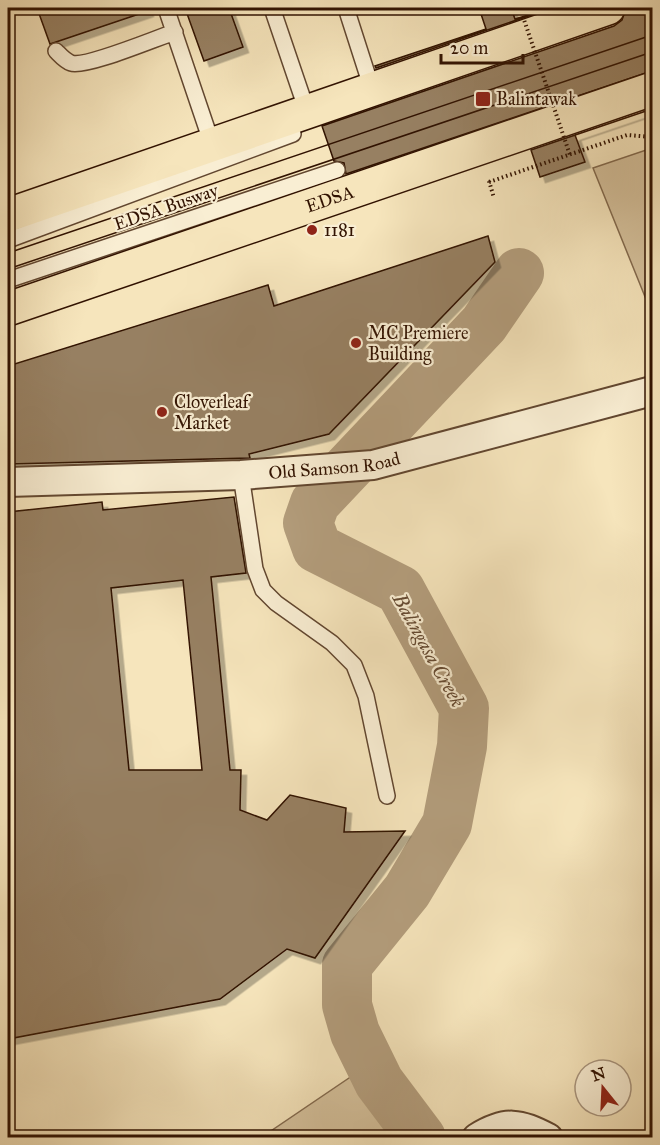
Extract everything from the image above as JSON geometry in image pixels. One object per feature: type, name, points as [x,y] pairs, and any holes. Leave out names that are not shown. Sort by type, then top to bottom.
[{"type":"highway","points":[[8,215],[212,144],[314,117],[372,89],[608,8]]},
{"type":"highway","name":"EDSA","points":[[8,309],[652,89]]},
{"type":"street","name":"Old Samson Road","points":[[8,482],[241,475],[373,465],[652,390]]},
{"type":"street","points":[[477,1137],[498,1126],[519,1124],[548,1137]]},
{"type":"lane","points":[[166,8],[212,144]]},
{"type":"lane","points":[[272,8],[314,117]]},
{"type":"lane","points":[[346,8],[372,89]]},
{"type":"lane","points":[[56,51],[66,61],[76,64],[110,56],[175,32]]},
{"type":"lane","name":"EDSA Busway","points":[[8,240],[314,117]]},
{"type":"lane","name":"EDSA Busway","points":[[8,280],[337,170]]},
{"type":"lane","points":[[241,475],[255,569],[263,590],[276,603],[332,643],[354,665],[366,696],[387,796]]},
{"type":"path","points":[[434,13],[451,8]]},
{"type":"path","points":[[520,8],[570,154]]},
{"type":"path","points":[[489,182],[627,135],[652,137]]},
{"type":"shaded area","points":[[652,148],[652,314],[593,168]]},
{"type":"shaded area","points":[[352,1076],[394,1137],[262,1137]]},
{"type":"building","points":[[37,8],[147,8],[148,11],[50,44]]},
{"type":"building","points":[[185,8],[229,8],[243,47],[204,61]]},
{"type":"building","points":[[479,8],[511,8],[515,19],[552,8],[376,68],[375,66],[486,29]]},
{"type":"building","points":[[626,8],[652,8],[652,71],[346,174],[344,163],[334,161],[322,126],[614,26],[622,20]]},
{"type":"building","points":[[575,135],[585,162],[540,177],[531,150]]},
{"type":"building","points":[[488,236],[495,262],[329,434],[249,454],[250,458],[8,464],[8,366],[268,285],[274,306]]},
{"type":"building","points":[[234,497],[246,573],[211,577],[230,770],[241,770],[240,810],[267,820],[290,795],[346,808],[344,832],[405,831],[315,958],[287,949],[220,999],[8,1039],[8,512],[102,502],[103,510]],"holes":[[[183,580],[202,770],[129,770],[111,588]]]},
{"type":"waterway","name":"Balingasa Creek","points":[[421,1138],[379,1082],[355,1033],[347,1005],[347,965],[407,891],[447,824],[462,746],[464,708],[400,590],[317,548],[308,523],[315,503],[484,324],[519,273]]},
{"type":"tram line","points":[[8,253],[652,35]]},
{"type":"tram line","points":[[8,269],[652,52]]},
{"type":"place","name":"Balintawak","points":[[483,99]]},
{"type":"place","name":"1181","points":[[312,230]]},
{"type":"place","name":"MC Premiere Building","points":[[356,343]]},
{"type":"place","name":"Cloverleaf Market","points":[[162,412]]}]
